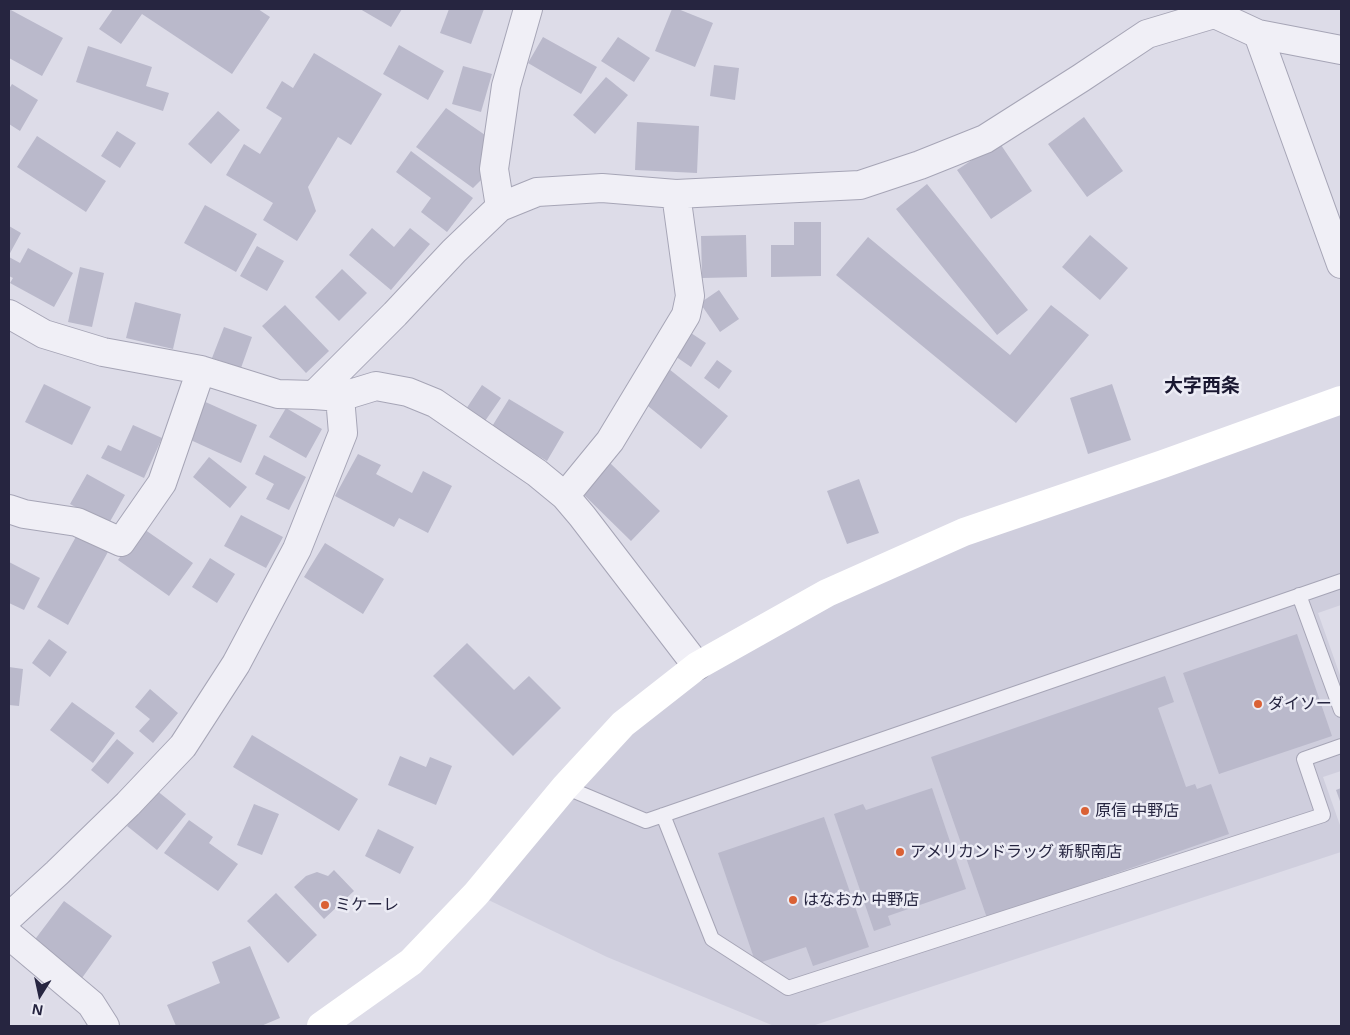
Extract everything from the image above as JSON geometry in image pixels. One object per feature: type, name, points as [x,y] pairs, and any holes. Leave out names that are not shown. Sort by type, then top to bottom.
[{"type":"street","points":[[500,207],[494,169],[506,86],[528,9]]},
{"type":"street","points":[[327,396],[395,314],[454,250],[500,207],[537,192],[602,188],[676,194],[860,185],[911,168],[985,139],[1147,34],[1209,11],[1258,34],[1341,50]]},
{"type":"street","points":[[1258,34],[1341,264]]},
{"type":"street","points":[[565,496],[610,440],[686,315],[690,296],[676,194]]},
{"type":"street","points":[[9,314],[44,334],[103,352],[201,370],[278,394],[327,396],[376,386],[408,392],[435,403],[537,474],[565,496],[697,666]]},
{"type":"street","points":[[9,509],[24,514],[77,522],[121,542],[162,483],[201,370]]},
{"type":"street","points":[[9,917],[121,811],[183,746],[236,664],[298,549],[343,433],[327,396]]},
{"type":"street","points":[[321,1026],[411,962],[476,894],[565,787],[624,724],[697,666],[827,593],[964,532],[1163,464],[1341,400]]},
{"type":"street","points":[[9,935],[91,1004],[106,1026]]},
{"type":"lane","points":[[565,787],[646,821],[1341,580]]},
{"type":"lane","points":[[1299,595],[1341,710]]},
{"type":"lane","points":[[663,815],[712,939],[788,988],[1323,815],[1304,759],[1341,746]]},
{"type":"shaded area","points":[[1341,400],[1341,605],[1318,613],[1341,678],[1341,771],[1323,777],[1341,828],[1341,852],[812,1026],[774,1026],[607,957],[476,894],[623,724],[827,593]]},
{"type":"building","points":[[9,9],[63,38],[42,76],[9,58]]},
{"type":"building","points":[[113,9],[258,9],[270,17],[232,74],[142,14],[121,44],[99,29]]},
{"type":"building","points":[[360,9],[402,9],[391,27]]},
{"type":"building","points":[[449,9],[484,9],[471,44],[440,33]]},
{"type":"building","points":[[672,9],[678,9],[713,23],[695,67],[655,51]]},
{"type":"building","points":[[543,37],[597,67],[581,94],[528,63]]},
{"type":"building","points":[[618,37],[650,58],[634,82],[601,61]]},
{"type":"building","points":[[399,45],[444,71],[428,100],[383,74]]},
{"type":"building","points":[[88,46],[152,67],[146,86],[169,93],[163,111],[76,82]]},
{"type":"building","points":[[314,53],[382,94],[351,145],[338,137],[308,187],[316,211],[297,241],[263,220],[273,203],[226,175],[244,144],[260,154],[282,118],[266,108],[282,81],[293,88]]},
{"type":"building","points":[[714,65],[739,68],[735,100],[710,96]]},
{"type":"building","points":[[463,66],[492,74],[481,112],[452,104]]},
{"type":"building","points":[[606,77],[628,95],[595,134],[573,115]]},
{"type":"building","points":[[12,84],[38,100],[20,131],[9,124],[9,89]]},
{"type":"building","points":[[446,108],[485,135],[486,175],[473,188],[416,147]]},
{"type":"building","points":[[218,111],[240,130],[211,164],[188,144]]},
{"type":"building","points":[[1084,117],[1123,171],[1087,197],[1048,144]]},
{"type":"building","points":[[637,122],[699,126],[697,173],[635,170]]},
{"type":"building","points":[[117,131],[136,143],[120,168],[101,156]]},
{"type":"building","points":[[37,136],[106,181],[86,212],[17,167]]},
{"type":"building","points":[[999,142],[1032,191],[991,219],[957,170]]},
{"type":"building","points":[[411,151],[473,198],[447,232],[421,212],[431,198],[396,172]]},
{"type":"building","points":[[927,184],[1028,310],[997,335],[896,209]]},
{"type":"building","points":[[205,205],[257,234],[236,272],[184,243]]},
{"type":"building","points":[[794,222],[821,222],[821,276],[771,277],[771,245],[794,245]]},
{"type":"building","points":[[9,226],[21,233],[9,255]]},
{"type":"building","points":[[372,228],[394,247],[410,228],[430,244],[391,290],[349,255]]},
{"type":"building","points":[[746,235],[747,277],[702,278],[701,236]]},
{"type":"building","points":[[1090,235],[1128,268],[1100,300],[1062,267]]},
{"type":"building","points":[[868,237],[1010,355],[1051,305],[1089,335],[1016,423],[836,275]]},
{"type":"building","points":[[257,246],[284,261],[267,291],[240,276]]},
{"type":"building","points":[[28,248],[73,273],[54,307],[10,283],[13,278],[9,276],[9,257],[20,263]]},
{"type":"building","points":[[80,267],[104,273],[92,327],[68,322]]},
{"type":"building","points":[[342,269],[367,293],[339,321],[315,297]]},
{"type":"building","points":[[719,290],[739,319],[720,332],[700,303]]},
{"type":"building","points":[[135,302],[181,314],[173,349],[126,338]]},
{"type":"building","points":[[285,305],[329,351],[306,373],[262,326]]},
{"type":"building","points":[[224,327],[252,337],[241,368],[212,358]]},
{"type":"building","points":[[688,331],[706,343],[691,367],[672,354]]},
{"type":"building","points":[[717,360],[732,371],[719,389],[704,378]]},
{"type":"building","points":[[669,369],[728,416],[701,449],[643,402]]},
{"type":"building","points":[[44,384],[91,407],[72,445],[25,422]]},
{"type":"building","points":[[1112,384],[1131,440],[1088,454],[1070,398]]},
{"type":"building","points":[[482,385],[501,398],[485,421],[466,409]]},
{"type":"building","points":[[509,399],[564,432],[547,461],[491,428]]},
{"type":"building","points":[[201,400],[257,425],[241,463],[184,437]]},
{"type":"building","points":[[286,408],[322,429],[306,458],[269,437]]},
{"type":"building","points":[[133,425],[162,438],[144,478],[101,458],[108,445],[121,451]]},
{"type":"building","points":[[358,454],[381,465],[376,474],[412,493],[423,471],[452,486],[428,533],[399,518],[394,527],[335,496]]},
{"type":"building","points":[[264,455],[306,477],[289,510],[266,499],[274,484],[255,474]]},
{"type":"building","points":[[209,457],[247,487],[230,508],[193,477]]},
{"type":"building","points":[[610,463],[660,511],[631,541],[581,492]]},
{"type":"building","points":[[87,474],[125,495],[108,525],[70,504]]},
{"type":"building","points":[[859,479],[879,533],[847,544],[827,491]]},
{"type":"building","points":[[241,515],[283,537],[266,568],[224,546]]},
{"type":"building","points":[[141,527],[193,563],[169,596],[118,560]]},
{"type":"building","points":[[78,533],[109,550],[68,625],[37,607]]},
{"type":"building","points":[[325,543],[384,579],[363,614],[304,577]]},
{"type":"building","points":[[210,558],[235,574],[217,603],[192,587]]},
{"type":"building","points":[[9,562],[40,578],[24,610],[9,603]]},
{"type":"building","name":"ダイソー","points":[[1297,634],[1332,736],[1219,774],[1183,673]]},
{"type":"building","points":[[49,639],[67,652],[50,677],[32,663]]},
{"type":"building","points":[[467,643],[514,690],[529,676],[561,708],[513,756],[433,676]]},
{"type":"building","points":[[9,667],[23,669],[19,706],[9,705]]},
{"type":"building","name":"原信 中野店","points":[[1165,676],[1174,702],[1158,708],[1186,787],[1195,784],[1197,789],[1211,784],[1229,834],[987,918],[931,757]]},
{"type":"building","points":[[150,689],[178,713],[153,743],[139,731],[150,719],[135,707]]},
{"type":"building","points":[[72,702],[115,733],[93,763],[50,730]]},
{"type":"building","points":[[252,735],[358,799],[339,831],[233,767]]},
{"type":"building","points":[[117,739],[134,753],[108,784],[91,770]]},
{"type":"building","points":[[400,756],[426,767],[430,757],[452,766],[436,805],[388,785]]},
{"type":"building","name":"アメリカンドラッグ 新駅南店","points":[[932,788],[966,889],[888,916],[891,925],[874,931],[834,814],[863,804],[866,810]]},
{"type":"building","points":[[1341,788],[1341,804],[1336,790]]},
{"type":"building","points":[[156,790],[186,814],[157,850],[127,826]]},
{"type":"building","points":[[254,804],[279,814],[262,855],[237,845]]},
{"type":"building","name":"はなおか 中野店","points":[[824,817],[869,947],[813,966],[806,947],[756,964],[718,853]]},
{"type":"building","points":[[189,820],[213,837],[209,843],[238,864],[218,891],[164,853]]},
{"type":"building","points":[[378,829],[414,847],[400,874],[365,856]]},
{"type":"building","name":"ミケーレ","points":[[334,870],[354,891],[324,919],[294,887],[306,876],[317,872],[328,876]]},
{"type":"building","points":[[276,893],[317,935],[288,963],[247,921]]},
{"type":"building","points":[[64,901],[112,936],[82,978],[33,942]]},
{"type":"building","points":[[250,946],[280,1018],[261,1026],[176,1026],[167,1005],[220,983],[212,962]]},
{"type":"place","name":"ダイソー","points":[[1258,704]]},
{"type":"place","name":"原信 中野店","points":[[1085,811]]},
{"type":"place","name":"アメリカンドラッグ 新駅南店","points":[[900,852]]},
{"type":"place","name":"はなおか 中野店","points":[[793,900]]},
{"type":"place","name":"ミケーレ","points":[[325,905]]},
{"type":"district","name":"大字西条","points":[[1202,387]]}]
